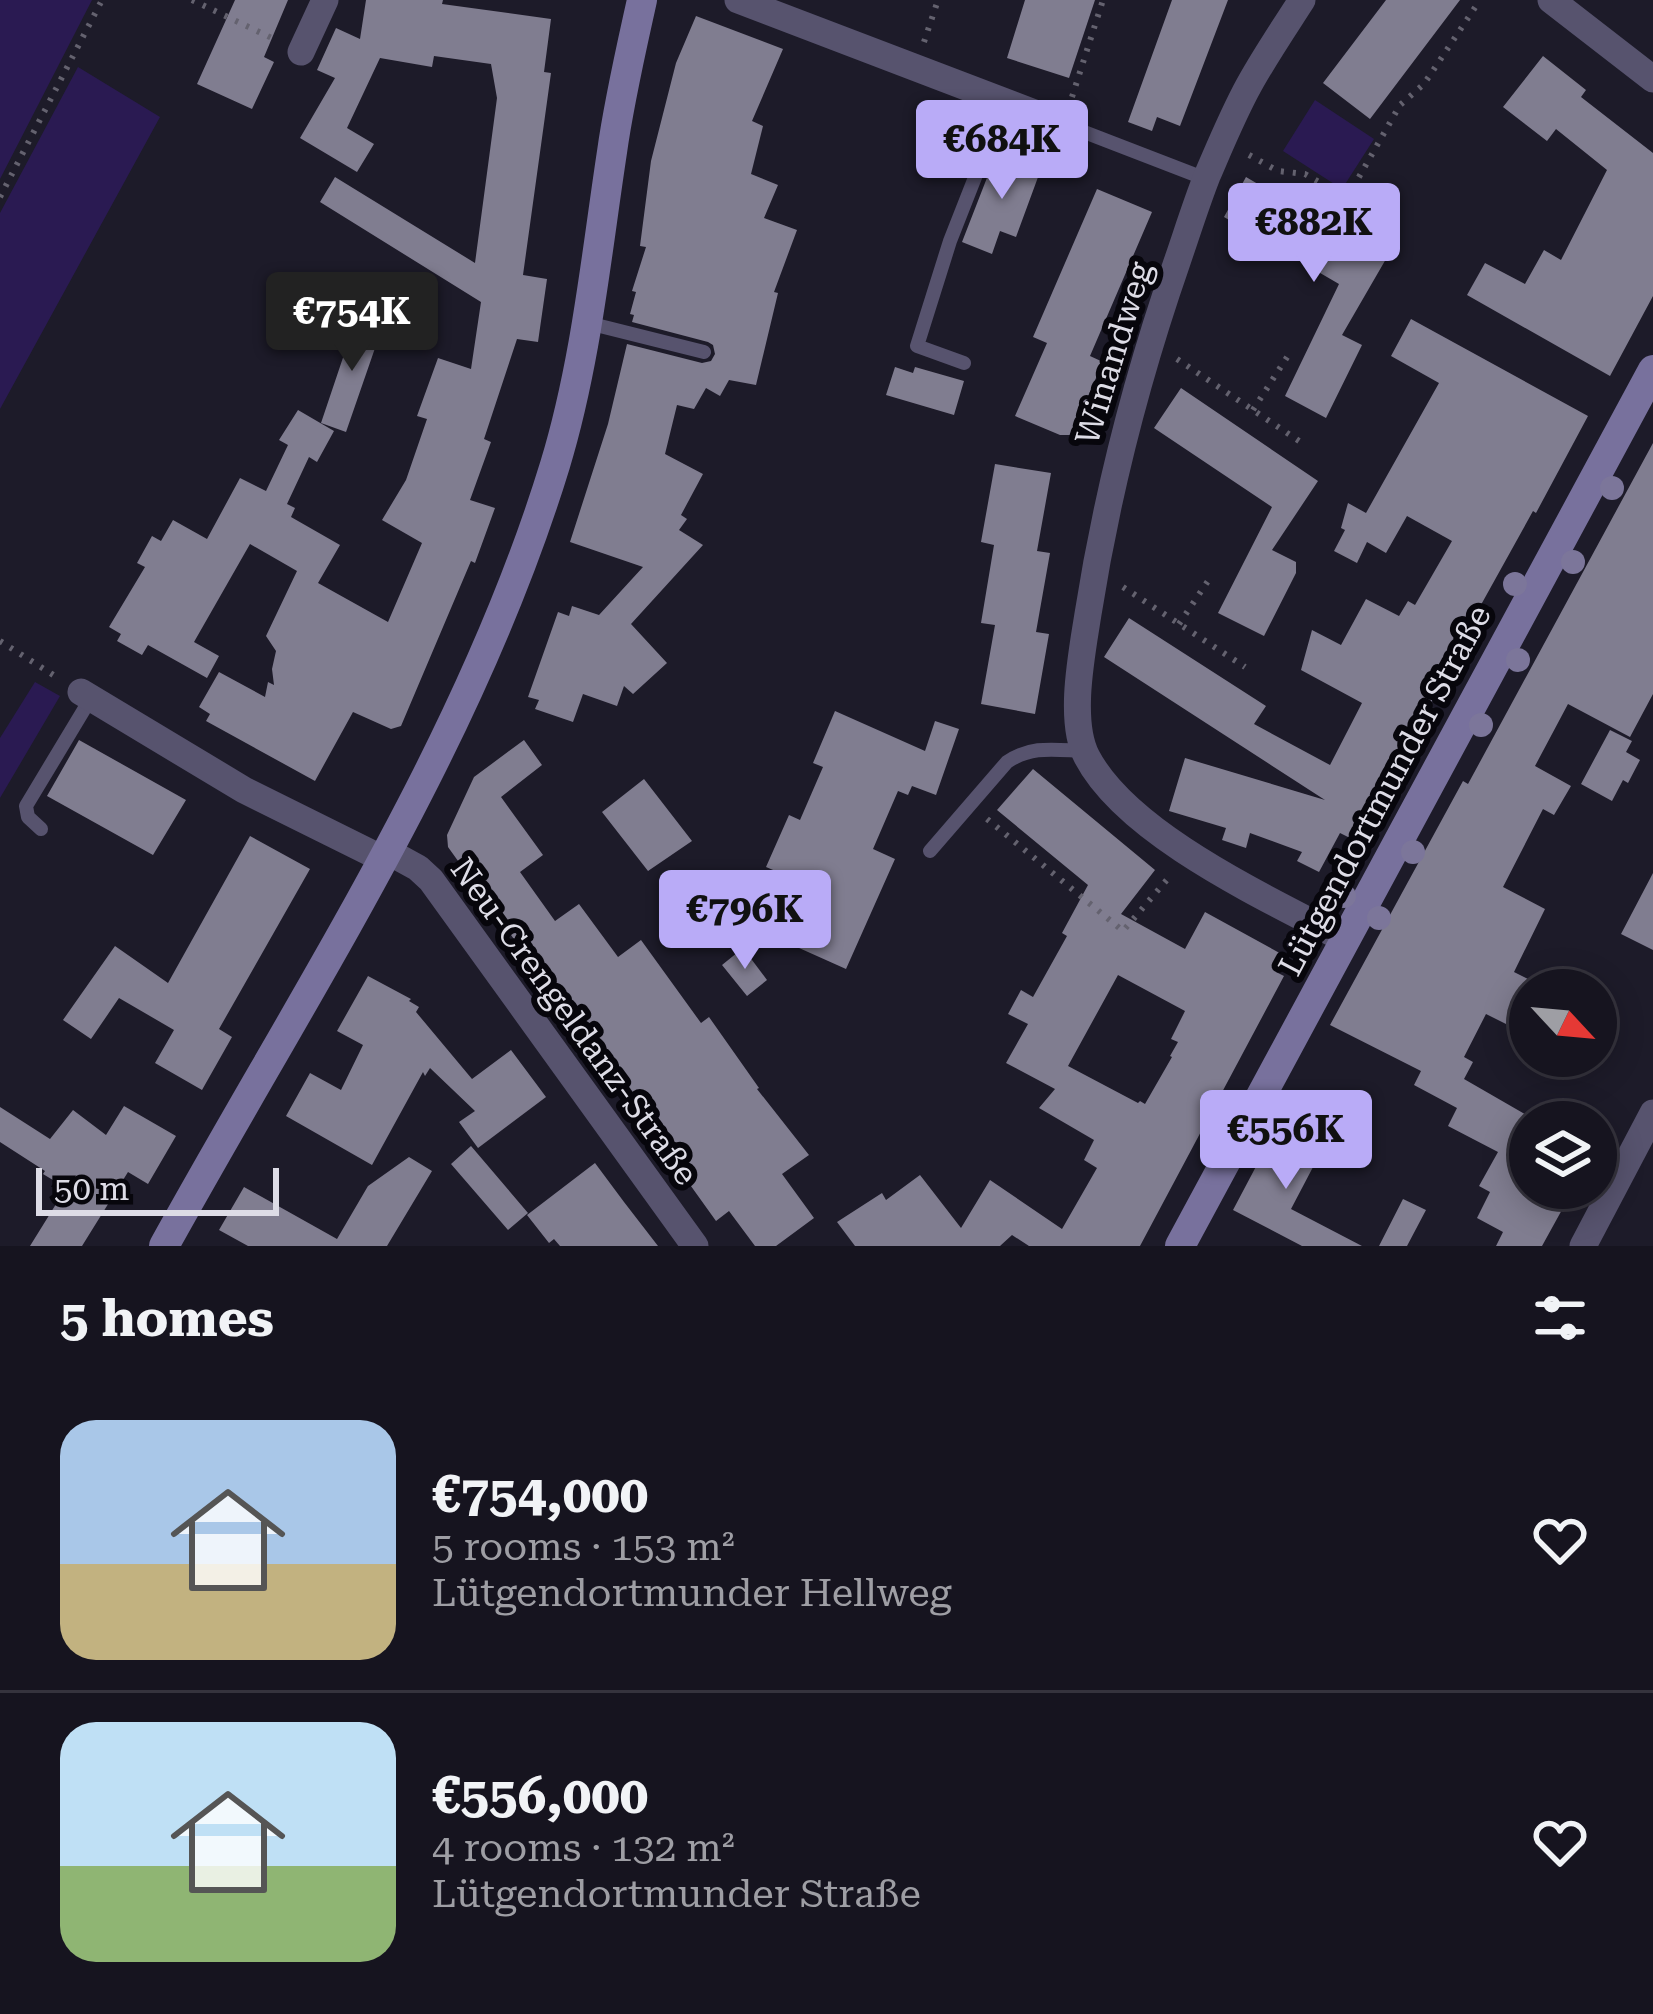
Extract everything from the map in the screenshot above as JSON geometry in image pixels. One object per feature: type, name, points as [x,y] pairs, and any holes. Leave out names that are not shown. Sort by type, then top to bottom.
[{"type":"main road","points":[[164,1246],[385,855],[461,705],[513,584],[556,463],[588,323],[612,147],[642,0]]},
{"type":"main road","name":"Lütgendortmunder Straße","points":[[1180,1246],[1653,370]]},
{"type":"street","points":[[302,52],[325,0]]},
{"type":"street","points":[[738,0],[1065,124]]},
{"type":"street","name":"Winandweg","points":[[1084,751],[1079,688],[1095,568],[1122,438],[1150,340],[1206,179],[1247,88],[1302,0]]},
{"type":"street","points":[[1551,0],[1653,79]]},
{"type":"street","name":"Neu-Crengeldanz-Straße","points":[[86,695],[244,790],[418,868],[694,1246]]},
{"type":"street","points":[[1084,751],[1117,798],[1189,852],[1344,938]]},
{"type":"street","points":[[1583,1246],[1653,1113]]},
{"type":"lane","points":[[964,363],[917,346],[950,241],[1005,101]]},
{"type":"lane","points":[[1065,124],[1206,179]]},
{"type":"lane","points":[[588,323],[704,352]]},
{"type":"lane","points":[[40,829],[28,817],[26,806],[86,695]]},
{"type":"lane","points":[[930,851],[1018,754],[1031,748],[1084,751]]},
{"type":"path","points":[[0,197],[102,0]]},
{"type":"path","points":[[192,0],[302,52]]},
{"type":"path","points":[[916,68],[938,0]]},
{"type":"path","points":[[1065,124],[1103,0]]},
{"type":"path","points":[[1347,198],[1400,105],[1424,84],[1480,0]]},
{"type":"path","points":[[1272,167],[1306,174],[1362,207],[1345,235]]},
{"type":"path","points":[[1150,340],[1302,442]]},
{"type":"path","points":[[1253,410],[1289,354]]},
{"type":"path","points":[[1095,568],[1244,667]]},
{"type":"path","points":[[1179,624],[1210,578]]},
{"type":"path","points":[[0,641],[86,695]]},
{"type":"path","points":[[970,805],[1123,931],[1189,852]]},
{"type":"shaded area","points":[[0,0],[92,0],[0,179]]},
{"type":"shaded area","points":[[78,67],[160,117],[0,409],[0,213]]},
{"type":"shaded area","points":[[1315,100],[1374,139],[1342,189],[1283,151]]},
{"type":"shaded area","points":[[35,682],[60,696],[0,798],[0,738]]},
{"type":"building","points":[[235,0],[288,0],[264,57],[274,62],[252,109],[197,84]]},
{"type":"building","points":[[366,0],[443,0],[442,4],[551,19],[544,72],[551,73],[523,275],[547,279],[538,342],[517,339],[484,439],[491,442],[470,500],[495,508],[401,726],[391,729],[353,712],[315,781],[206,721],[210,714],[199,707],[219,672],[265,697],[268,682],[274,685],[276,651],[266,636],[297,571],[250,544],[194,642],[219,656],[207,678],[148,645],[142,655],[117,641],[121,634],[109,627],[145,567],[137,563],[152,536],[161,541],[173,520],[207,539],[240,478],[266,491],[288,445],[279,440],[298,410],[334,431],[317,462],[309,457],[287,504],[295,508],[291,517],[340,545],[318,583],[388,622],[422,543],[382,520],[406,480],[427,419],[417,416],[438,358],[471,369],[481,302],[320,202],[335,177],[475,263],[497,98],[491,64],[434,56],[432,67],[380,58],[347,128],[374,144],[357,172],[300,138],[335,78],[317,70],[336,28],[360,39]]},
{"type":"building","points":[[1025,0],[1095,0],[1069,78],[1007,58]]},
{"type":"building","points":[[1172,0],[1228,0],[1180,126],[1157,117],[1152,131],[1128,122]]},
{"type":"building","points":[[1386,0],[1460,0],[1370,119],[1323,83]]},
{"type":"building","points":[[696,16],[783,49],[752,121],[763,126],[751,174],[778,185],[764,218],[797,230],[774,292],[778,293],[756,385],[729,380],[720,396],[706,388],[694,409],[677,405],[665,454],[703,474],[681,515],[687,519],[679,530],[703,545],[631,624],[667,663],[633,694],[624,686],[617,706],[583,694],[573,722],[535,709],[539,700],[528,697],[558,612],[569,616],[572,606],[599,615],[643,567],[570,542],[608,424],[627,344],[702,363],[715,354],[708,342],[632,322],[634,315],[630,314],[646,247],[640,246],[651,161],[676,63]]},
{"type":"building","points":[[1543,56],[1586,90],[1581,97],[1653,153],[1653,296],[1610,376],[1467,295],[1485,263],[1525,284],[1544,250],[1561,260],[1607,170],[1556,129],[1547,141],[1503,107]]},
{"type":"building","points":[[997,152],[1041,169],[1016,237],[1000,231],[992,254],[962,242]]},
{"type":"building","points":[[1246,177],[1386,259],[1342,335],[1362,345],[1326,418],[1285,396],[1339,284],[1224,217]]},
{"type":"building","points":[[1097,189],[1152,212],[1090,356],[1103,362],[1071,435],[1060,435],[1015,416],[1047,343],[1033,337]]},
{"type":"building","points":[[357,316],[383,325],[346,432],[321,423]]},
{"type":"building","points":[[1411,319],[1588,416],[1356,841],[1340,833],[1319,872],[1297,861],[1302,852],[1250,833],[1246,848],[1222,840],[1226,828],[1169,811],[1185,758],[1325,800],[1104,657],[1129,618],[1266,706],[1254,724],[1330,765],[1362,703],[1301,670],[1312,630],[1341,645],[1366,599],[1399,616],[1408,601],[1415,605],[1452,541],[1407,516],[1386,553],[1367,542],[1357,563],[1334,551],[1345,530],[1341,528],[1348,503],[1366,513],[1439,383],[1391,356]]},
{"type":"building","points":[[895,367],[913,373],[915,367],[964,381],[954,415],[886,395]]},
{"type":"building","points":[[1181,388],[1318,481],[1272,550],[1296,562],[1296,573],[1264,636],[1218,613],[1272,507],[1154,428]]},
{"type":"building","points":[[1653,443],[1653,694],[1630,737],[1568,704],[1535,766],[1571,786],[1554,815],[1543,809],[1503,887],[1545,909],[1515,969],[1509,969],[1509,1026],[1486,1014],[1464,1057],[1473,1062],[1464,1079],[1509,1105],[1509,1209],[1562,1209],[1542,1246],[1496,1246],[1503,1232],[1477,1218],[1490,1192],[1479,1186],[1498,1152],[1448,1126],[1457,1108],[1414,1085],[1421,1071],[1330,1025],[1463,781],[1468,784]]},
{"type":"building","points":[[995,464],[1051,473],[1037,551],[1050,553],[1036,632],[1049,634],[1035,714],[981,704],[995,625],[981,623],[994,545],[981,542]]},
{"type":"building","points":[[835,711],[925,751],[935,721],[959,729],[936,795],[912,786],[908,795],[898,791],[873,849],[895,859],[846,969],[779,939],[804,883],[766,867],[789,815],[800,820],[823,767],[813,763]]},
{"type":"building","points":[[1610,730],[1632,741],[1626,752],[1640,760],[1612,801],[1581,784]]},
{"type":"building","points":[[79,740],[186,800],[153,855],[47,796]]},
{"type":"building","points":[[524,740],[542,765],[501,797],[543,855],[520,872],[555,921],[579,904],[618,957],[641,940],[701,1023],[709,1017],[809,1155],[782,1174],[814,1218],[776,1246],[755,1246],[729,1211],[716,1221],[448,847],[447,835],[474,777]]},
{"type":"building","points":[[1033,769],[1155,870],[1121,914],[1185,949],[1205,912],[1285,956],[1276,972],[1284,976],[1140,1246],[1029,1246],[1012,1235],[1000,1246],[855,1246],[837,1222],[882,1193],[886,1200],[920,1175],[961,1228],[990,1180],[1062,1229],[1097,1168],[1084,1160],[1094,1140],[1039,1108],[1055,1089],[1006,1063],[1028,1024],[1008,1014],[1021,990],[1033,997],[1067,936],[1062,933],[1088,885],[997,810]],"holes":[[[1118,975],[1185,1011],[1171,1039],[1178,1042],[1172,1057],[1145,1104],[1068,1066]]]},
{"type":"building","points":[[644,779],[692,841],[648,871],[602,812]]},
{"type":"building","points":[[250,836],[310,869],[219,1029],[232,1037],[202,1090],[155,1063],[174,1030],[119,998],[91,1039],[63,1020],[115,946],[168,983]]},
{"type":"building","points":[[1653,873],[1653,950],[1621,934]]},
{"type":"building","points":[[743,948],[767,980],[747,996],[722,965]]},
{"type":"building","points":[[368,976],[411,999],[419,1007],[416,1012],[472,1079],[511,1050],[546,1097],[478,1148],[459,1122],[475,1111],[430,1068],[425,1076],[423,1072],[372,1165],[286,1116],[310,1073],[341,1090],[363,1045],[337,1031]]},
{"type":"building","points":[[124,1106],[176,1136],[148,1184],[128,1172],[82,1246],[30,1246],[66,1188],[0,1142],[0,1107],[50,1139],[73,1110],[106,1135]]},
{"type":"building","points":[[1278,1125],[1323,1148],[1291,1209],[1362,1246],[1302,1246],[1233,1210]]},
{"type":"building","points":[[471,1146],[528,1213],[508,1230],[451,1164]]},
{"type":"building","points":[[409,1157],[432,1171],[387,1246],[248,1246],[219,1230],[244,1187],[337,1239],[368,1186]]},
{"type":"building","points":[[595,1163],[658,1246],[560,1246],[554,1239],[549,1243],[527,1215]]},
{"type":"building","points":[[1403,1199],[1426,1210],[1407,1246],[1379,1246]]}]
